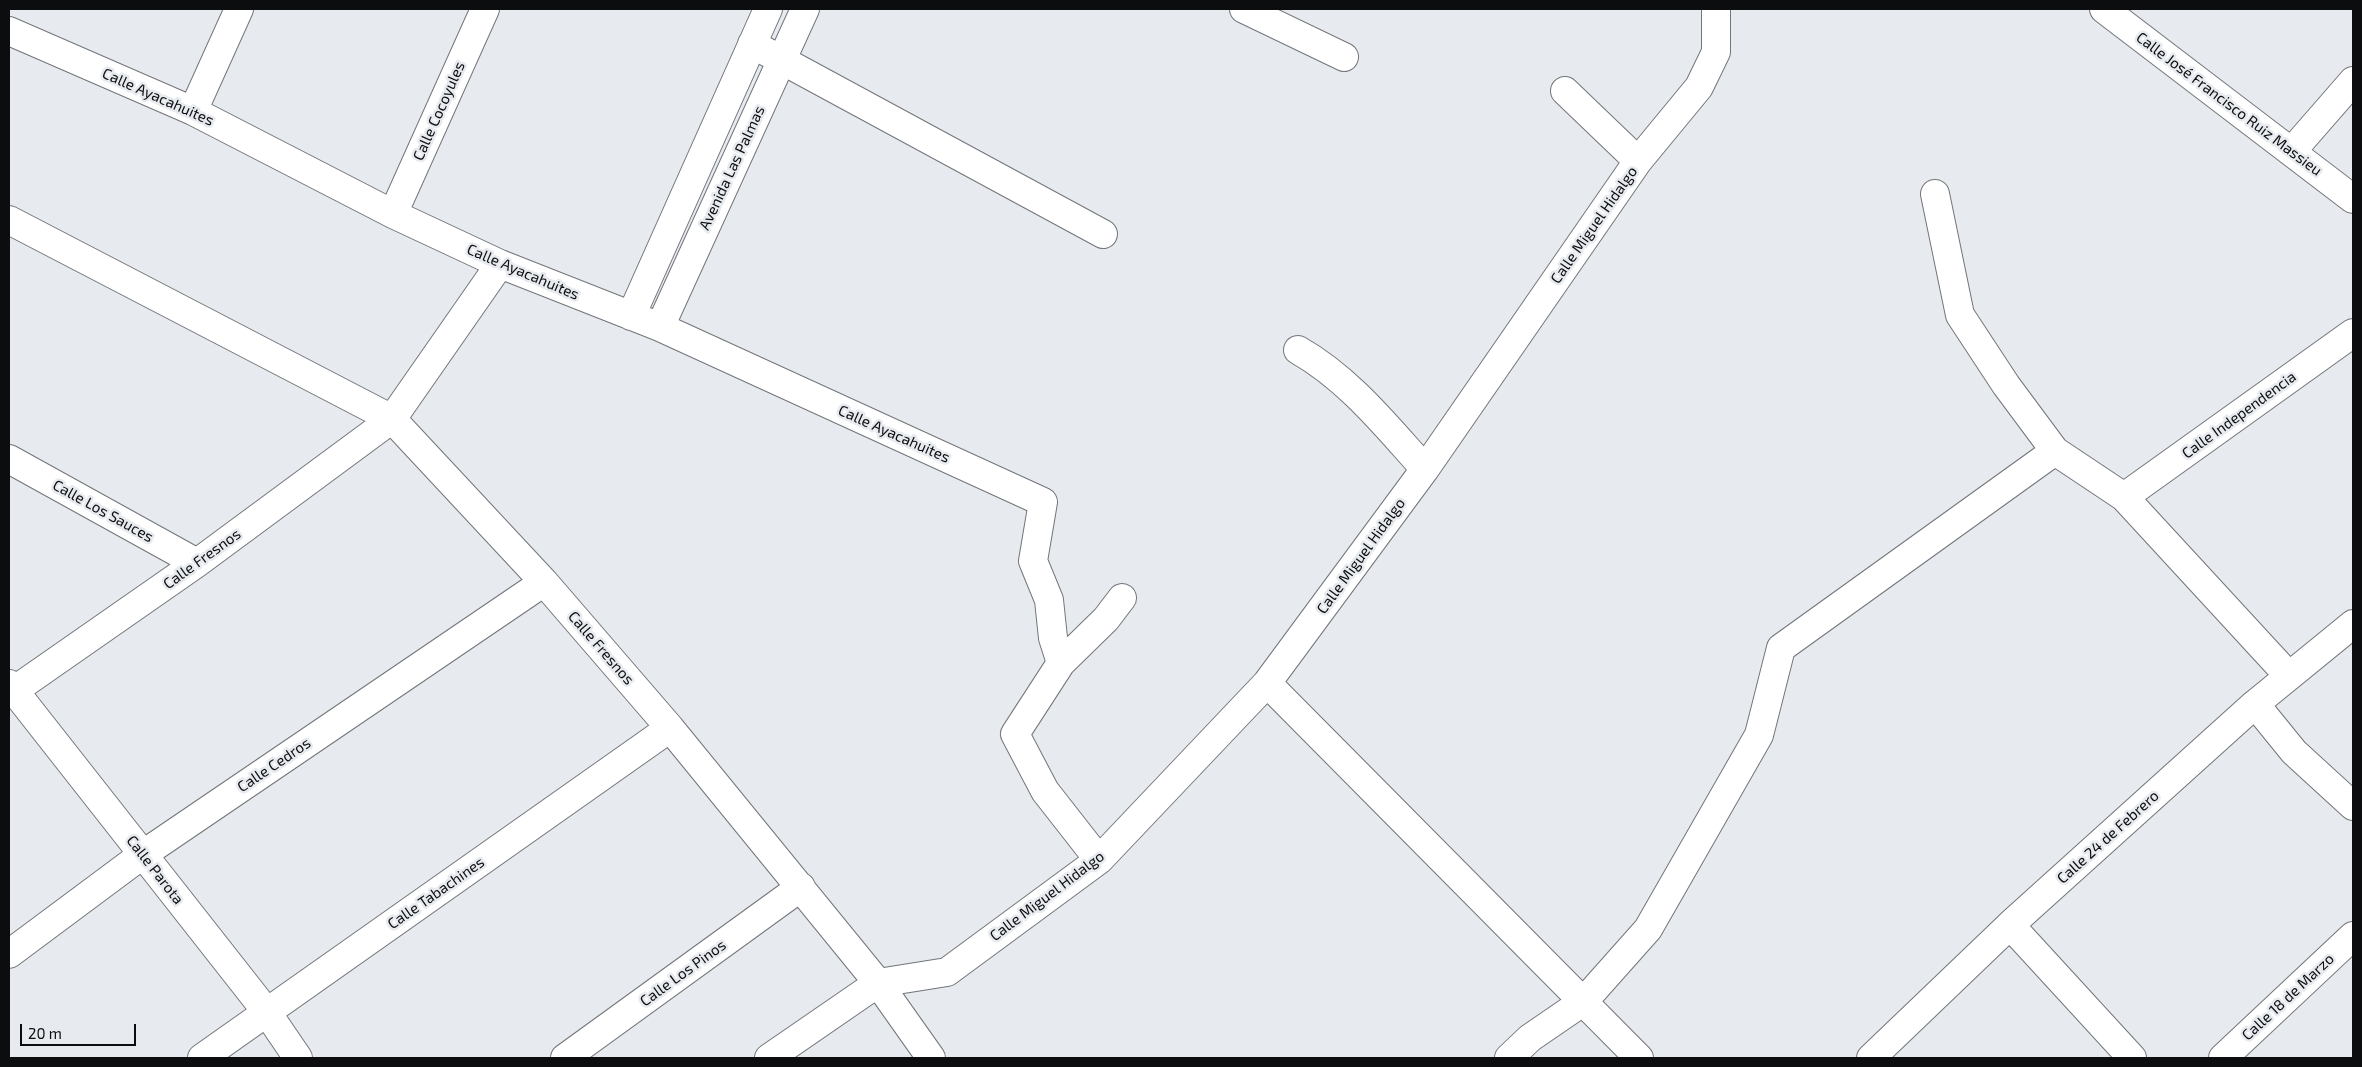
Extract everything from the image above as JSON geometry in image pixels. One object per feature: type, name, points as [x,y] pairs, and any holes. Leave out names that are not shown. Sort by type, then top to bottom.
[{"type":"street","points":[[193,111],[239,9]]},
{"type":"street","name":"Calle Cocoyules","points":[[393,214],[485,9]]},
{"type":"street","points":[[632,316],[768,9]]},
{"type":"street","name":"Avenida Las Palmas","points":[[660,327],[805,9]]},
{"type":"street","points":[[1244,9],[1344,57]]},
{"type":"street","name":"Calle Miguel Hidalgo","points":[[878,983],[947,972],[1098,860],[1268,683],[1425,469],[1638,161],[1699,87],[1716,52],[1716,9]]},
{"type":"street","name":"Calle José Francisco Ruiz Massieu","points":[[2104,9],[2353,199]]},
{"type":"street","name":"Calle Ayacahuites","points":[[9,31],[193,111],[393,214],[500,264],[660,327],[1042,502],[1033,561],[1049,600],[1053,638],[1062,663]]},
{"type":"street","points":[[752,44],[1103,234]]},
{"type":"street","points":[[2292,151],[2353,81]]},
{"type":"street","points":[[1565,91],[1638,161]]},
{"type":"street","points":[[1934,194],[1960,315],[2006,385],[2055,451],[2124,498],[2288,675]]},
{"type":"street","name":"Calle Fresnos","points":[[9,220],[392,419],[544,582],[670,728],[878,983],[931,1058]]},
{"type":"street","name":"Calle Fresnos","points":[[10,690],[197,563],[392,419],[500,264]]},
{"type":"street","name":"Calle Independencia","points":[[2124,498],[2353,334]]},
{"type":"street","points":[[1298,350],[1320,363],[1363,401],[1425,469]]},
{"type":"street","points":[[1508,1058],[1530,1038],[1584,1001],[1648,929],[1759,735],[1781,648],[2055,451]]},
{"type":"street","name":"Calle Los Sauces","points":[[9,459],[197,563]]},
{"type":"street","name":"Calle Cedros","points":[[9,954],[142,855],[544,582]]},
{"type":"street","points":[[1098,860],[1045,791],[1015,734],[1062,663],[1106,620],[1122,598]]},
{"type":"street","name":"Calle 24 de Febrero","points":[[1871,1058],[2010,926],[2254,704],[2353,624]]},
{"type":"street","points":[[1268,683],[1639,1058]]},
{"type":"street","name":"Calle Parota","points":[[10,690],[266,1011],[298,1058]]},
{"type":"street","points":[[2254,704],[2294,752],[2353,806]]},
{"type":"street","name":"Calle Tabachines","points":[[202,1058],[266,1011],[670,728]]},
{"type":"street","name":"Calle Los Pinos","points":[[565,1058],[801,887]]},
{"type":"street","points":[[2010,926],[2132,1058]]},
{"type":"street","name":"Calle 18 de Marzo","points":[[2223,1058],[2353,936]]},
{"type":"street","points":[[769,1058],[878,983]]}]
